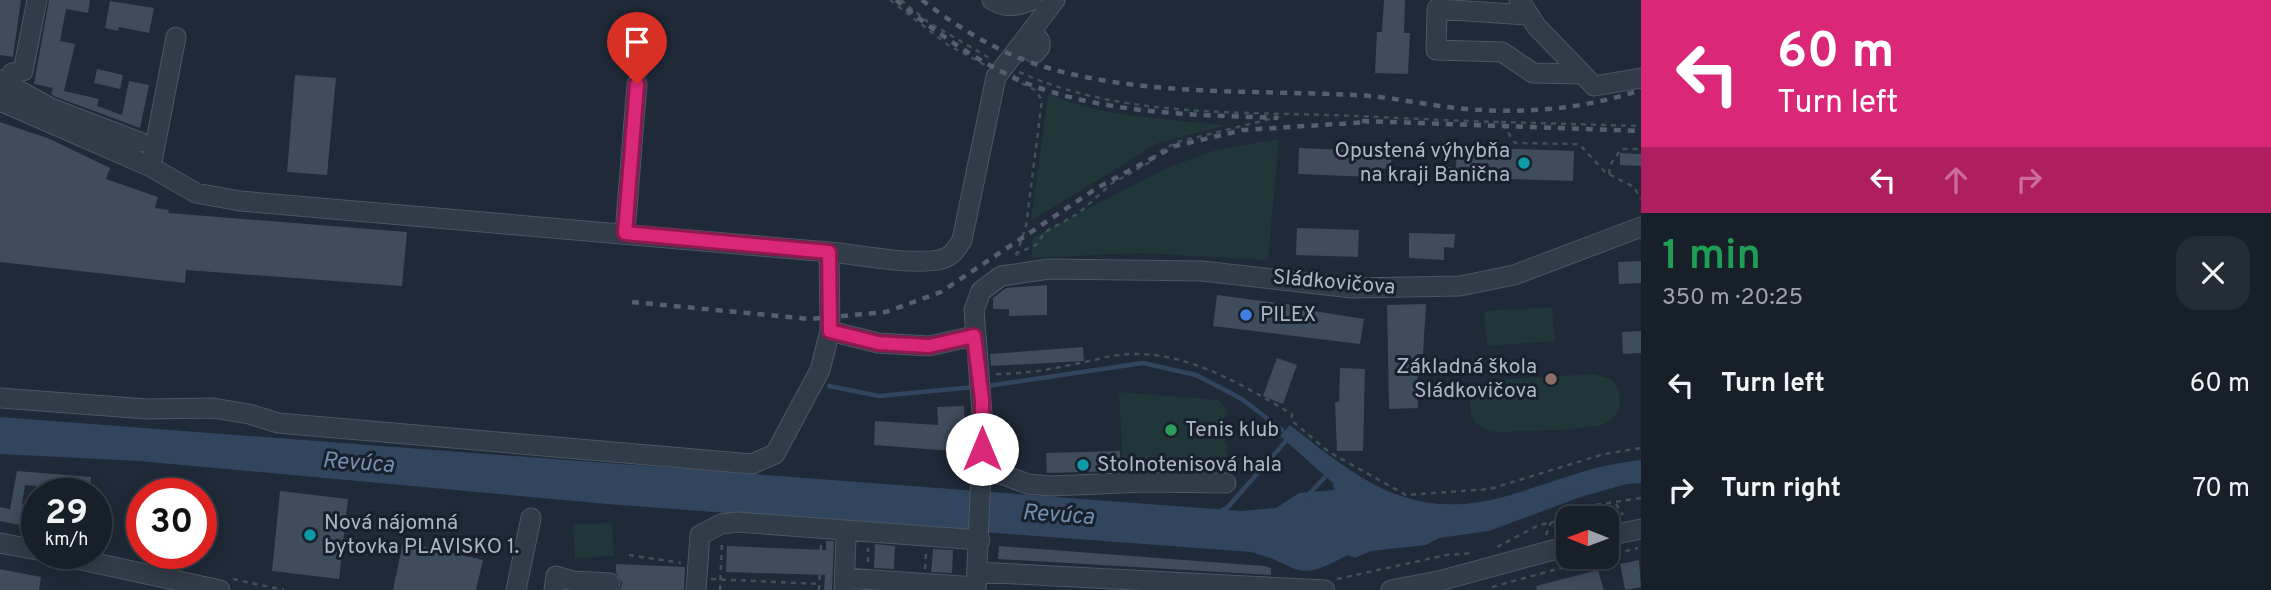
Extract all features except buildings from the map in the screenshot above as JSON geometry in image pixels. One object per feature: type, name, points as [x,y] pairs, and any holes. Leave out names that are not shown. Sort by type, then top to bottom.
[{"type":"street","points":[[37,0],[23,71],[8,79],[51,108],[140,142]]},
{"type":"street","points":[[992,0],[999,5],[1016,6],[1032,0]]},
{"type":"street","points":[[0,101],[151,167],[196,193],[240,201],[940,260],[955,253],[962,240],[996,77],[1055,0]]},
{"type":"street","points":[[1581,75],[1533,73],[1502,52],[1436,50],[1437,9],[1523,7],[1581,75],[1594,86],[1641,78]]},
{"type":"street","points":[[151,167],[176,37]]},
{"type":"street","points":[[625,233],[637,84]]},
{"type":"street","name":"Sládkovičova","points":[[1016,263],[1049,269],[1202,271],[1353,288],[1460,286],[1514,275],[1641,227]]},
{"type":"street","points":[[0,398],[147,409],[213,408],[249,414],[278,424],[752,464],[775,454],[820,370],[830,331],[829,252]]},
{"type":"street","points":[[977,583],[988,478],[990,426],[982,400],[974,336],[974,310],[981,291],[1016,263]]},
{"type":"street","points":[[830,331],[878,343],[929,346],[974,336]]},
{"type":"street","points":[[988,478],[999,450]]},
{"type":"street","points":[[988,478],[1051,486],[1145,482],[1226,483]]},
{"type":"street","points":[[516,590],[531,518]]},
{"type":"street","points":[[697,577],[700,535],[724,524],[821,526],[980,538]]},
{"type":"street","points":[[1619,533],[1641,528]]},
{"type":"street","points":[[846,539],[845,584],[1330,585]]},
{"type":"street","points":[[0,543],[21,547]]},
{"type":"street","points":[[1391,590],[1443,580],[1556,549]]},
{"type":"street","points":[[112,567],[220,590]]},
{"type":"street","points":[[554,590],[556,576],[573,581],[610,583]]},
{"type":"path","points":[[901,0],[928,22],[1005,66],[1057,85],[1140,105],[1285,115],[1641,126]]},
{"type":"path","points":[[1016,263],[1036,245],[1045,232],[1079,213],[1111,184],[1150,162],[1177,142],[1285,115]]},
{"type":"path","points":[[1501,122],[1515,143],[1579,144],[1609,174],[1634,187],[1641,199]]},
{"type":"path","points":[[1609,174],[1616,153],[1626,148],[1641,149]]},
{"type":"path","points":[[979,376],[1018,373],[1138,355],[1209,368],[1292,414],[1291,420],[1329,452],[1406,495],[1490,489],[1604,454],[1641,448]]},
{"type":"path","points":[[1588,506],[1641,498]]},
{"type":"path","points":[[1488,552],[1539,525],[1556,522]]},
{"type":"path","points":[[720,590],[724,524]]},
{"type":"path","points":[[819,590],[821,526]]},
{"type":"path","points":[[1619,553],[1641,547]]},
{"type":"path","points":[[1330,585],[1446,555],[1479,553]]},
{"type":"path","points":[[629,555],[697,577],[820,584]]},
{"type":"path","points":[[1492,587],[1558,569]]},
{"type":"green space","points":[[1048,94],[1069,102],[1113,112],[1227,125],[1158,143],[1031,221]]},
{"type":"green space","points":[[1279,139],[1268,260],[1139,253],[1032,258],[1032,238],[1166,168],[1219,149]]},
{"type":"green space","points":[[1552,307],[1555,341],[1487,346],[1484,311]]},
{"type":"green space","points":[[1594,374],[1611,379],[1620,397],[1618,410],[1611,420],[1604,424],[1567,429],[1495,432],[1482,428],[1473,420],[1470,408],[1472,395],[1480,385],[1492,380]]},
{"type":"green space","name":"Tenis klub","points":[[1119,392],[1218,400],[1227,410],[1221,427],[1227,447],[1228,471],[1123,467]]},
{"type":"green space","points":[[612,523],[614,556],[575,558],[573,524]]},
{"type":"water","points":[[0,417],[1241,511],[1276,508],[1299,493],[1334,490],[1333,483],[1280,436],[1290,425],[1369,481],[1394,494],[1421,501],[1450,504],[1481,502],[1594,469],[1641,460],[1641,483],[1626,484],[1581,497],[1489,531],[1439,538],[1426,545],[1371,551],[1355,558],[1348,555],[1307,571],[1251,552],[607,504],[139,461],[0,454]]},
{"type":"waterway","name":"Revúca","points":[[987,386],[1143,363],[1196,375],[1242,399],[1282,430]]},
{"type":"waterway","name":"Revúca","points":[[829,386],[879,396],[975,387]]},
{"type":"waterway","points":[[1222,510],[1227,508],[1285,442]]},
{"type":"waterway","points":[[1308,495],[1329,473]]},
{"type":"railway","points":[[896,0],[977,58],[1031,85],[1061,95],[1153,111],[1278,118]]},
{"type":"railway","points":[[922,0],[968,32],[1017,57],[1088,78],[1126,84],[1201,90],[1365,96],[1496,111],[1569,107],[1641,90]]},
{"type":"railway","points":[[1362,121],[1641,131]]},
{"type":"railway","points":[[632,302],[810,319],[886,312],[941,292],[1097,188],[1175,146],[1243,130],[1369,122]]},
{"type":"place","name":"Opustená výhybňa na kraji Banična","points":[[1524,163]]},
{"type":"place","name":"PILEX","points":[[1246,315]]},
{"type":"place","name":"Základná škola Sládkovičova","points":[[1551,379]]},
{"type":"place","name":"Tenis klub","points":[[1171,430]]},
{"type":"place","name":"Stolnotenisová hala","points":[[1083,465]]},
{"type":"place","name":"Nová nájomná bytovka PLAVISKO 1.","points":[[310,535]]},
{"type":"route","points":[[637,84],[625,233],[829,252],[830,331],[878,343],[929,346],[974,336],[982,400],[982,449]]}]
